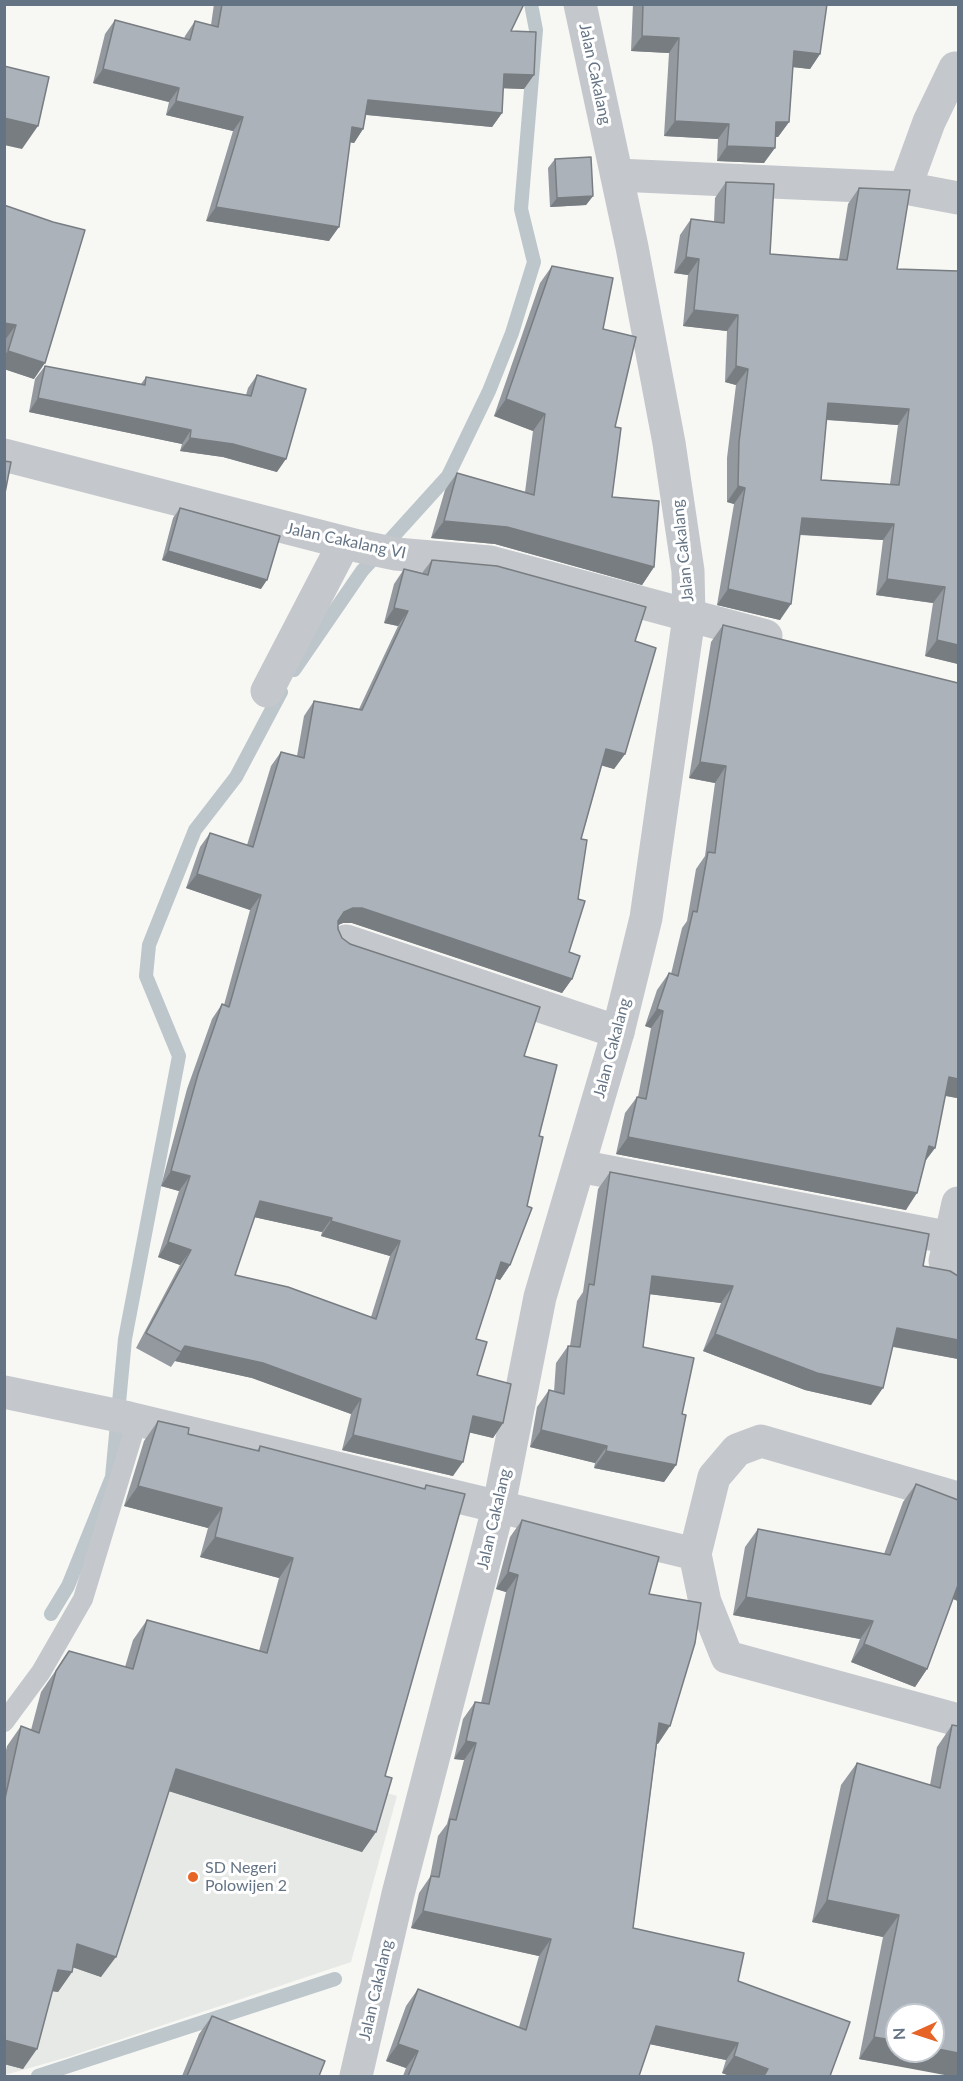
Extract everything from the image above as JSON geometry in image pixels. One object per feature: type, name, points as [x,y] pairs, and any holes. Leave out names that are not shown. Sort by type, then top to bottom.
[{"type":"street","name":"Jalan Cakalang","points":[[356,2076],[398,1894],[499,1505],[540,1297],[618,1032],[646,918],[689,617],[688,571],[669,443],[617,174],[580,4]]},
{"type":"street","points":[[905,188],[929,122],[955,68]]},
{"type":"street","points":[[617,174],[905,188],[958,198]]},
{"type":"street","name":"Jalan Cakalang VI","points":[[4,455],[396,554],[490,562],[689,617],[793,642]]},
{"type":"street","points":[[267,691],[351,544]]},
{"type":"street","points":[[346,941],[618,1032]]},
{"type":"street","points":[[579,1166],[951,1238]]},
{"type":"street","points":[[958,1203],[946,1267],[950,1274],[958,1280]]},
{"type":"street","points":[[4,1392],[133,1419],[499,1505],[695,1554]]},
{"type":"street","points":[[958,1498],[760,1441],[737,1450],[714,1477],[695,1554],[705,1602],[727,1657],[958,1719]]},
{"type":"lane","points":[[4,1722],[40,1672],[83,1599],[133,1419]]},
{"type":"shaded area","name":"SD Negeri Polowijen 2","points":[[82,1702],[397,1796],[351,1962],[68,2057],[5,2075],[5,1897]]},
{"type":"building","points":[[222,4],[524,4],[511,31],[536,32],[534,75],[504,74],[502,113],[368,100],[363,129],[352,127],[339,227],[216,207],[243,117],[176,101],[179,88],[103,69],[115,20],[190,40],[195,21],[218,27]]},
{"type":"building","points":[[643,4],[827,4],[820,54],[794,51],[789,122],[776,122],[775,148],[727,146],[729,124],[675,121],[679,38],[642,36]]},
{"type":"building","points":[[4,66],[49,77],[38,126],[4,118]]},
{"type":"building","points":[[591,157],[593,196],[557,198],[555,159]]},
{"type":"building","points":[[726,182],[774,184],[770,254],[847,260],[859,188],[910,190],[897,269],[958,271],[958,645],[937,640],[945,587],[887,579],[894,524],[802,518],[791,604],[728,589],[745,488],[738,486],[739,442],[748,369],[736,366],[738,315],[694,310],[699,259],[686,257],[691,219],[724,223]],"holes":[[[828,403],[909,409],[899,485],[821,480]]]},
{"type":"building","points":[[4,205],[85,230],[45,363],[8,351],[16,325],[4,323]]},
{"type":"building","points":[[552,266],[613,278],[603,329],[636,337],[615,427],[621,428],[612,497],[659,501],[654,567],[507,527],[444,521],[457,473],[534,495],[545,414],[506,399]]},
{"type":"building","points":[[45,366],[145,385],[146,377],[251,396],[257,375],[306,389],[286,459],[233,444],[190,438],[191,430],[38,398]]},
{"type":"building","points":[[4,461],[11,462],[4,498]]},
{"type":"building","points":[[180,508],[280,536],[267,580],[168,551]]},
{"type":"building","points":[[432,560],[497,566],[646,607],[635,641],[656,648],[625,754],[606,749],[581,839],[587,840],[578,899],[585,901],[569,952],[580,956],[572,979],[362,908],[353,908],[344,912],[338,921],[338,929],[342,938],[350,944],[540,1007],[524,1056],[557,1065],[539,1136],[543,1137],[527,1206],[532,1208],[510,1265],[501,1262],[476,1339],[487,1342],[477,1375],[511,1384],[503,1423],[473,1416],[463,1462],[353,1435],[361,1399],[263,1363],[185,1346],[181,1352],[146,1333],[191,1250],[168,1242],[190,1176],[171,1171],[198,1074],[222,1004],[229,1007],[261,895],[197,874],[210,833],[253,847],[281,752],[304,758],[314,701],[362,710],[408,611],[394,608],[404,569],[428,575]],"holes":[[[260,1201],[332,1218],[331,1221],[400,1241],[376,1319],[288,1287],[235,1275]]]},
{"type":"building","points":[[723,625],[958,683],[958,1079],[949,1077],[935,1148],[929,1146],[917,1193],[628,1137],[637,1097],[646,1099],[663,1011],[657,1009],[669,973],[678,976],[693,911],[697,912],[708,852],[715,853],[726,766],[700,762]]},
{"type":"building","points":[[610,1172],[929,1234],[923,1266],[950,1271],[958,1276],[958,1340],[897,1328],[883,1388],[817,1373],[715,1334],[733,1286],[652,1276],[643,1347],[694,1358],[682,1414],[686,1415],[676,1465],[606,1451],[607,1446],[541,1430],[549,1390],[564,1394],[568,1346],[580,1347],[589,1284],[594,1285]]},
{"type":"building","points":[[158,1421],[189,1428],[188,1434],[259,1451],[260,1446],[425,1489],[426,1485],[465,1494],[385,1776],[392,1778],[376,1832],[176,1769],[116,1957],[77,1944],[72,1972],[58,1970],[37,2049],[4,2040],[4,1803],[21,1726],[39,1733],[56,1671],[69,1651],[133,1669],[147,1620],[267,1653],[293,1558],[215,1537],[222,1508],[138,1486]]},
{"type":"building","points":[[916,1484],[958,1500],[958,1585],[927,1669],[864,1644],[873,1621],[746,1597],[758,1529],[890,1555]]},
{"type":"building","points":[[522,1520],[659,1557],[649,1594],[701,1603],[695,1643],[670,1726],[659,1723],[633,1928],[744,1953],[738,1981],[850,2022],[830,2076],[764,2076],[768,2069],[734,2056],[738,2043],[656,2026],[639,2076],[408,2076],[418,2051],[398,2044],[418,1989],[526,2030],[551,1939],[423,1911],[431,1876],[439,1877],[450,1819],[456,1820],[476,1743],[466,1741],[475,1702],[489,1704],[518,1575],[508,1572]]},
{"type":"building","points":[[952,1725],[958,1726],[958,2053],[945,2050],[945,2003],[885,2003],[885,2039],[874,2037],[899,1915],[827,1900],[857,1763],[940,1788]]},
{"type":"building","points":[[212,2016],[325,2061],[319,2076],[187,2076]]},
{"type":"waterway","points":[[294,670],[362,571],[448,476],[489,391],[512,333],[534,262],[521,209],[536,30],[531,4]]},
{"type":"waterway","points":[[51,1614],[68,1586],[112,1477],[125,1339],[179,1056],[146,976],[149,945],[195,830],[236,777],[281,692]]},
{"type":"waterway","points":[[38,2076],[335,1979]]},
{"type":"place","name":"SD Negeri Polowijen 2","points":[[193,1877]]}]
